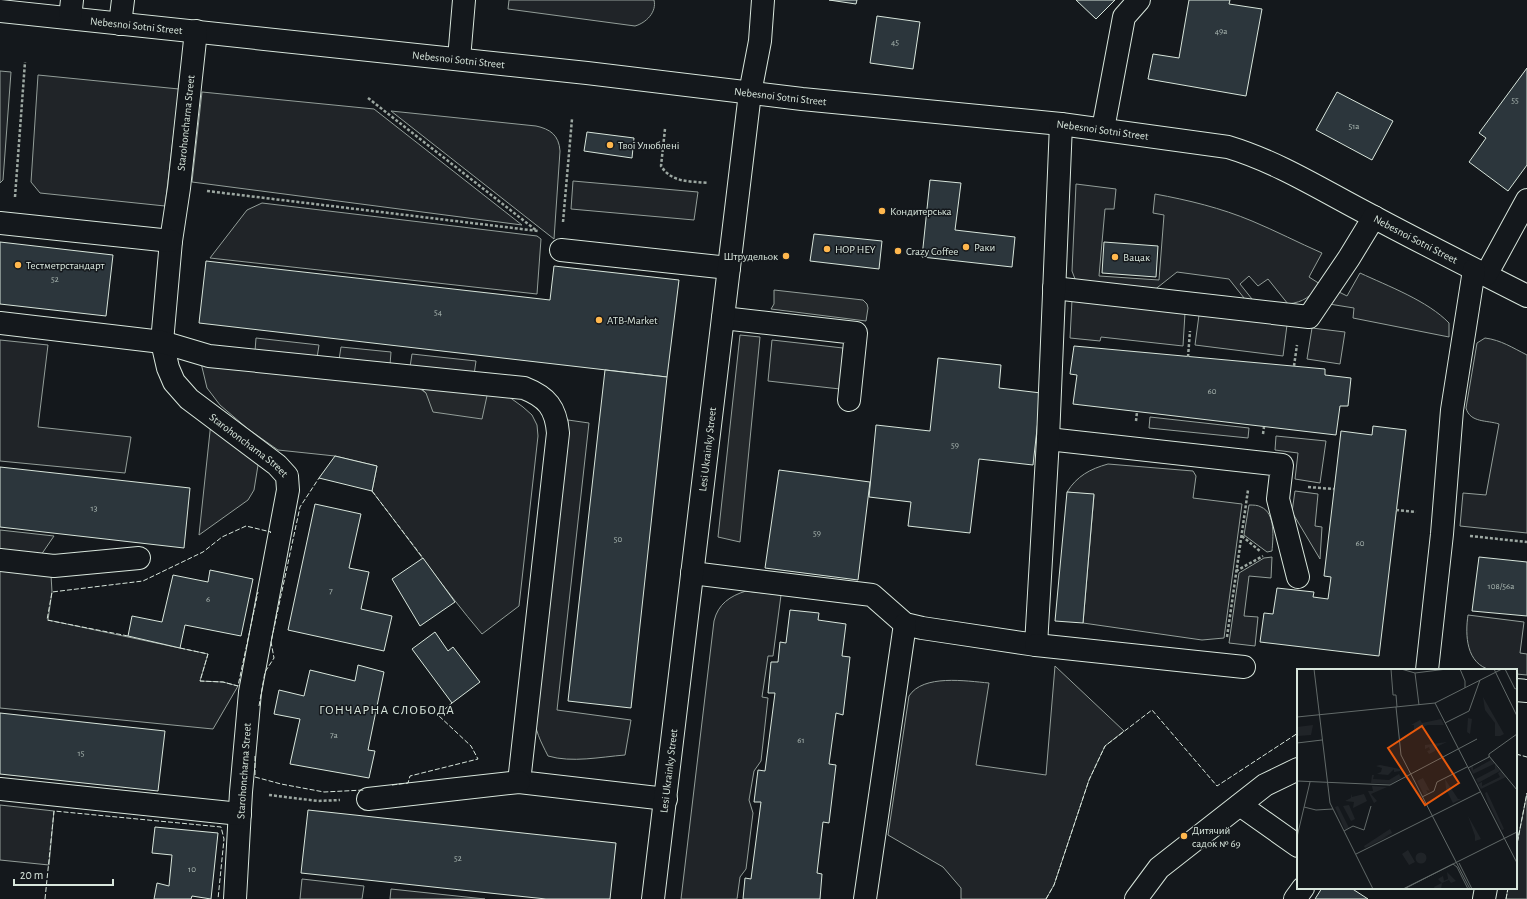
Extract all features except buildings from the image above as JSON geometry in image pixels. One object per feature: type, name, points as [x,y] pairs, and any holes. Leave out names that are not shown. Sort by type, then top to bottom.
[{"type":"street","points":[[120,24],[123,0]]},
{"type":"street","points":[[459,59],[464,0]]},
{"type":"street","name":"Lesi Ukrainky Street","points":[[654,899],[722,318],[750,93],[760,41],[763,0]]},
{"type":"street","points":[[1103,129],[1124,17],[1140,0]]},
{"type":"street","name":"Nebesnoi Sotni Street","points":[[0,11],[71,9],[120,24],[587,73],[750,93],[1061,124],[1228,147],[1252,154],[1274,164],[1527,296]]},
{"type":"street","name":"Starohoncharna Street","points":[[196,31],[179,188],[171,241],[162,342],[168,368],[174,382],[189,399],[277,465],[287,476],[288,490],[250,692],[241,792],[235,899]]},
{"type":"street","points":[[1036,645],[1048,438],[1061,124]]},
{"type":"street","points":[[1427,669],[1442,534],[1452,410],[1480,272],[1527,200]]},
{"type":"street","points":[[1054,288],[1309,317],[1349,258],[1374,217]]},
{"type":"street","points":[[6,224],[171,241]]},
{"type":"street","points":[[561,250],[729,268]]},
{"type":"street","points":[[722,318],[856,333],[849,400]]},
{"type":"street","points":[[0,323],[162,342],[209,356],[524,388],[536,392],[546,400],[557,421],[558,433],[519,782]]},
{"type":"street","points":[[1048,438],[1282,464],[1278,499],[1298,577]]},
{"type":"street","points":[[0,560],[54,566],[139,558]]},
{"type":"street","points":[[692,572],[872,595],[905,624],[922,628],[1036,645],[1244,668]]},
{"type":"street","points":[[865,899],[905,624]]},
{"type":"street","points":[[1517,690],[1527,691]]},
{"type":"street","points":[[1137,898],[1159,868],[1265,785],[1297,769]]},
{"type":"street","points":[[368,799],[519,782],[666,799]]},
{"type":"street","points":[[0,789],[240,814]]},
{"type":"street","points":[[1240,805],[1297,845]]},
{"type":"street","points":[[1295,899],[1302,889]]},
{"type":"street","points":[[1484,899],[1486,889]]},
{"type":"path","points":[[6,224],[25,62]]},
{"type":"path","points":[[368,98],[561,250]]},
{"type":"path","points":[[561,250],[572,119]]},
{"type":"path","points":[[665,129],[661,166],[666,174],[674,179],[708,183]]},
{"type":"path","points":[[179,188],[538,231]]},
{"type":"path","points":[[1223,665],[1252,461]]},
{"type":"path","points":[[1442,534],[1527,542]]},
{"type":"path","points":[[1241,536],[1265,555]]},
{"type":"path","points":[[241,792],[318,801],[368,799]]},
{"type":"shaded area","points":[[509,0],[654,0],[654,9],[647,20],[635,26],[508,9]]},
{"type":"shaded area","points":[[0,71],[11,72],[3,180],[0,183]]},
{"type":"shaded area","points":[[38,75],[179,89],[165,206],[40,193],[31,182]]},
{"type":"shaded area","points":[[202,92],[374,109],[522,225],[192,182]]},
{"type":"shaded area","points":[[391,111],[536,126],[546,129],[553,134],[558,141],[560,151],[554,239]]},
{"type":"shaded area","points":[[573,181],[698,192],[694,220],[571,209]]},
{"type":"shaded area","points":[[1076,184],[1116,189],[1114,209],[1105,209],[1099,276],[1159,280],[1164,215],[1153,213],[1155,194],[1216,208],[1240,216],[1322,253],[1309,277],[1320,284],[1303,300],[1288,304],[1268,279],[1258,286],[1249,276],[1240,284],[1256,304],[1248,303],[1229,279],[1177,272],[1153,291],[1082,282],[1075,279],[1072,271]]},
{"type":"shaded area","points":[[262,203],[537,236],[541,239],[537,294],[210,258],[247,210]]},
{"type":"shaded area","points":[[1360,273],[1419,301],[1440,315],[1449,323],[1449,337],[1353,318],[1354,308],[1329,304],[1337,291],[1347,296]]},
{"type":"shaded area","points":[[774,290],[863,300],[867,304],[868,308],[866,321],[771,309],[774,304]]},
{"type":"shaded area","points":[[1072,300],[1185,313],[1183,346],[1101,337],[1100,341],[1070,338]]},
{"type":"shaded area","points":[[1199,315],[1287,325],[1283,356],[1195,345]]},
{"type":"shaded area","points":[[1312,328],[1345,332],[1340,364],[1307,359]]},
{"type":"shaded area","points":[[740,335],[760,337],[740,542],[718,537]]},
{"type":"shaded area","points":[[256,338],[319,345],[317,358],[255,351]]},
{"type":"shaded area","points":[[1485,338],[1502,342],[1527,355],[1527,533],[1460,526],[1463,493],[1486,495],[1499,424],[1475,419],[1468,413],[1466,408],[1477,343]]},
{"type":"shaded area","points":[[0,340],[48,345],[38,427],[131,437],[125,473],[0,461]]},
{"type":"shaded area","points":[[772,340],[843,348],[840,389],[768,381]]},
{"type":"shaded area","points":[[341,347],[391,352],[390,365],[339,360]]},
{"type":"shaded area","points":[[412,354],[476,361],[474,375],[410,367]]},
{"type":"shaded area","points":[[201,363],[416,386],[426,393],[488,391],[505,394],[523,407],[532,415],[537,425],[538,436],[519,606],[482,634],[372,491],[377,466],[335,456],[278,450],[248,429],[220,405],[207,388]]},
{"type":"shaded area","points":[[425,385],[488,391],[482,419],[433,412],[426,393],[422,389]]},
{"type":"shaded area","points":[[1150,417],[1249,428],[1248,438],[1149,428]]},
{"type":"shaded area","points":[[568,420],[589,423],[557,710],[631,720],[625,755],[576,759],[548,756],[535,725],[534,713]]},
{"type":"shaded area","points":[[211,422],[259,459],[254,490],[248,500],[199,535]]},
{"type":"shaded area","points":[[1276,436],[1326,441],[1320,483],[1295,479],[1298,453],[1275,450]]},
{"type":"shaded area","points":[[1108,464],[1193,471],[1196,476],[1193,498],[1242,504],[1224,638],[1202,640],[1083,623],[1094,495],[1067,492],[1071,486],[1084,474],[1095,468]]},
{"type":"shaded area","points":[[1295,491],[1318,494],[1315,526],[1322,527],[1320,559],[1292,512]]},
{"type":"shaded area","points":[[1249,505],[1260,506],[1266,510],[1269,515],[1272,527],[1272,551],[1267,552],[1244,535]]},
{"type":"shaded area","points":[[0,530],[54,536],[41,555],[0,551]]},
{"type":"shaded area","points":[[1272,557],[1271,578],[1249,576],[1244,616],[1258,617],[1255,646],[1229,643],[1239,573],[1264,558]]},
{"type":"shaded area","points":[[0,570],[51,575],[52,592],[48,620],[208,654],[200,681],[223,682],[238,686],[213,729],[0,708]]},
{"type":"shaded area","points":[[746,591],[781,595],[773,656],[768,656],[762,697],[768,698],[761,761],[754,771],[749,800],[753,813],[746,869],[740,877],[737,899],[681,899],[714,621],[718,610],[722,605],[735,595]]},
{"type":"shaded area","points":[[1468,615],[1524,622],[1520,653],[1527,654],[1527,675],[1517,674],[1517,669],[1488,669],[1476,662],[1467,640]]},
{"type":"shaded area","points":[[1055,666],[1124,731],[1105,746],[1089,780],[1054,885],[1046,899],[961,899],[961,888],[943,867],[888,835],[909,696],[924,684],[946,680],[989,683],[976,765],[1046,775]]},
{"type":"shaded area","points":[[1527,793],[1527,899],[1506,899],[1508,889],[1517,889],[1517,844]]},
{"type":"shaded area","points":[[0,805],[54,811],[49,865],[0,860]]},
{"type":"shaded area","points":[[302,879],[364,886],[362,899],[300,899]]},
{"type":"shaded area","points":[[391,889],[485,899],[390,899]]},
{"type":"fence","points":[[259,706],[265,672],[274,658],[271,642],[300,507],[319,478]]},
{"type":"fence","points":[[372,491],[423,558]]},
{"type":"fence","points":[[128,636],[47,620],[52,592],[143,581],[203,552],[222,537],[246,526],[271,532],[270,533]]},
{"type":"fence","points":[[180,648],[208,654],[200,681],[223,682],[238,686],[258,592]]},
{"type":"fence","points":[[392,785],[408,783],[410,776],[478,759],[471,746],[438,715],[452,703]]},
{"type":"fence","points":[[1046,899],[1054,885],[1089,780],[1105,746],[1152,710],[1217,786],[1297,734]]},
{"type":"fence","points":[[1517,754],[1527,757]]},
{"type":"fence","points":[[255,756],[255,777],[281,784],[324,792],[364,790]]},
{"type":"fence","points":[[1517,844],[1527,793]]},
{"type":"fence","points":[[45,899],[54,811],[221,827],[224,839],[218,899]]},
{"type":"fence","points":[[1506,899],[1508,889]]},
{"type":"place","name":"Твої Улюблені","points":[[610,145]]},
{"type":"place","name":"Кондитерська","points":[[882,211]]},
{"type":"place","name":"Раки","points":[[966,247]]},
{"type":"place","name":"HOP HEY","points":[[827,249]]},
{"type":"place","name":"Crazy Coffee","points":[[898,251]]},
{"type":"place","name":"Штрудельок","points":[[786,256]]},
{"type":"place","name":"Вацак","points":[[1115,257]]},
{"type":"place","name":"Тестметрстандарт","points":[[18,265]]},
{"type":"place","name":"ATB-Market","points":[[599,320]]},
{"type":"place","name":"Дитячий садок № 69","points":[[1184,836]]},
{"type":"district","name":"ГОНЧАРНА СЛОБОДА","points":[[387,710]]}]
